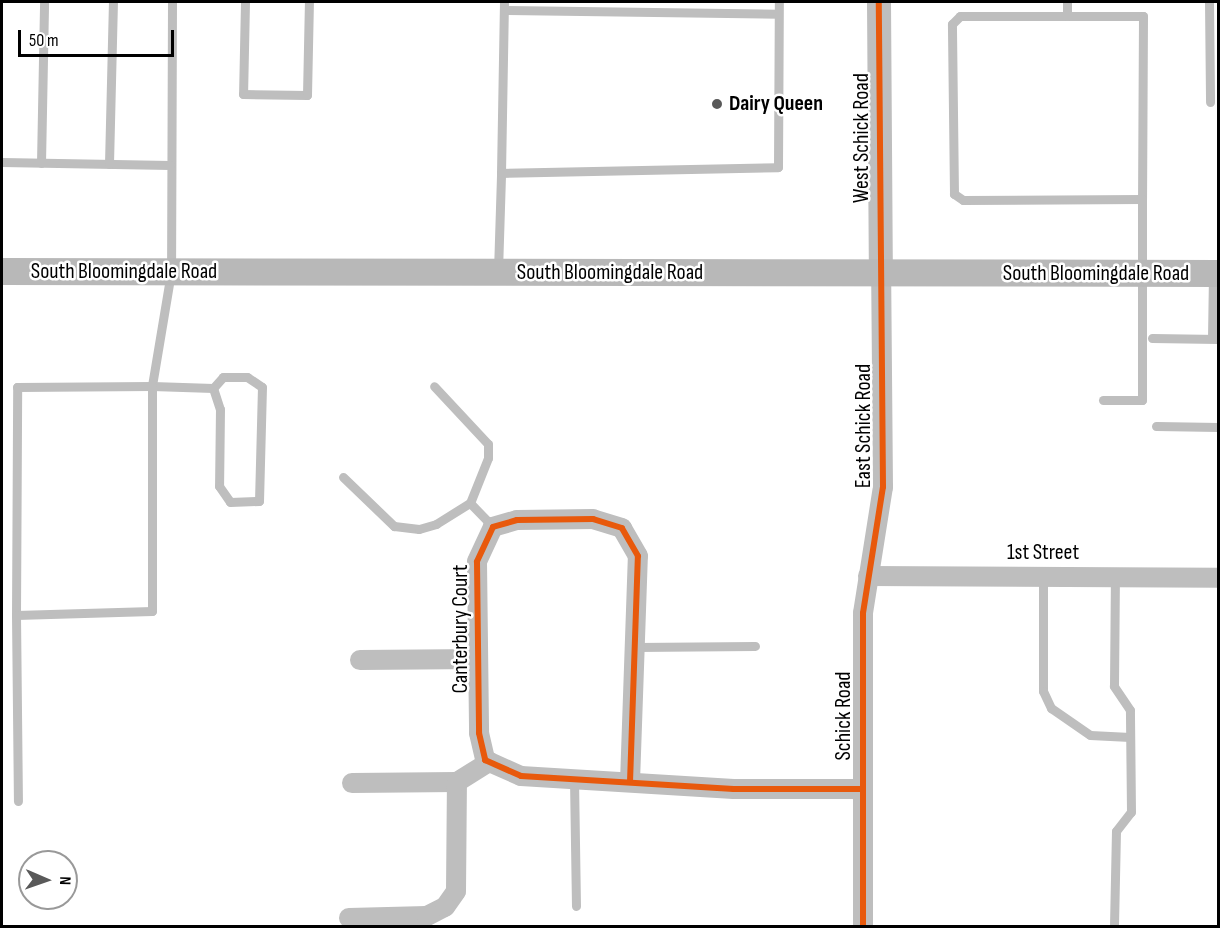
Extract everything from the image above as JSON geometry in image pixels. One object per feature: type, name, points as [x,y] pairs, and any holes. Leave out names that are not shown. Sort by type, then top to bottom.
[{"type":"main road","name":"South Bloomingdale Road","points":[[2,271],[1216,273]]},
{"type":"street","name":"West Schick Road","points":[[879,2],[881,274]]},
{"type":"street","name":"East Schick Road","points":[[868,576],[878,534],[883,487],[881,274]]},
{"type":"street","points":[[493,527],[517,520],[593,519],[622,528],[638,556],[630,782]]},
{"type":"street","name":"Canterbury Court","points":[[489,762],[479,732],[477,562],[493,527]]},
{"type":"street","name":"1st Street","points":[[868,576],[1218,578]]},
{"type":"street","name":"Schick Road","points":[[863,927],[862,651],[868,576]]},
{"type":"street","points":[[360,660],[478,659]]},
{"type":"street","points":[[352,783],[457,782],[489,762],[511,774],[734,789],[863,789]]},
{"type":"street","points":[[350,918],[428,916],[445,907],[456,891],[457,782]]},
{"type":"lane","points":[[41,163],[44,2]]},
{"type":"lane","points":[[109,164],[113,2]]},
{"type":"lane","points":[[16,615],[152,611],[152,386],[171,272],[172,2]]},
{"type":"lane","points":[[245,2],[243,94],[307,95],[309,2]]},
{"type":"lane","points":[[501,173],[778,167],[778,2]]},
{"type":"lane","points":[[1067,2],[1067,16]]},
{"type":"lane","points":[[1209,2],[1210,102]]},
{"type":"lane","points":[[498,273],[504,6],[778,14]]},
{"type":"lane","points":[[1103,400],[1142,400],[1143,16],[960,16],[952,24],[954,194],[963,200],[1142,199]]},
{"type":"lane","points":[[2,162],[170,165]]},
{"type":"lane","points":[[1152,338],[1215,338],[1216,273]]},
{"type":"lane","points":[[18,801],[17,387],[213,388],[223,377],[247,377],[262,387],[260,501],[230,502],[219,486],[220,410],[213,388]]},
{"type":"lane","points":[[343,477],[394,526],[419,529],[436,524],[470,502],[488,458],[488,444],[434,386]]},
{"type":"lane","points":[[1156,426],[1218,427]]},
{"type":"lane","points":[[470,502],[493,527]]},
{"type":"lane","points":[[1043,577],[1043,692],[1051,708],[1090,735],[1130,737]]},
{"type":"lane","points":[[1114,927],[1116,831],[1131,812],[1130,710],[1114,686],[1116,578]]},
{"type":"lane","points":[[636,647],[755,646]]},
{"type":"lane","points":[[574,777],[576,906]]},
{"type":"cycle path","points":[[863,926],[863,613],[883,487],[879,2]]},
{"type":"cycle path","points":[[630,782],[638,556],[622,528],[593,519],[517,520],[493,527],[477,562],[479,733],[485,760],[521,776],[734,789],[863,789]]},
{"type":"place","name":"Dairy Queen","points":[[717,104]]}]
